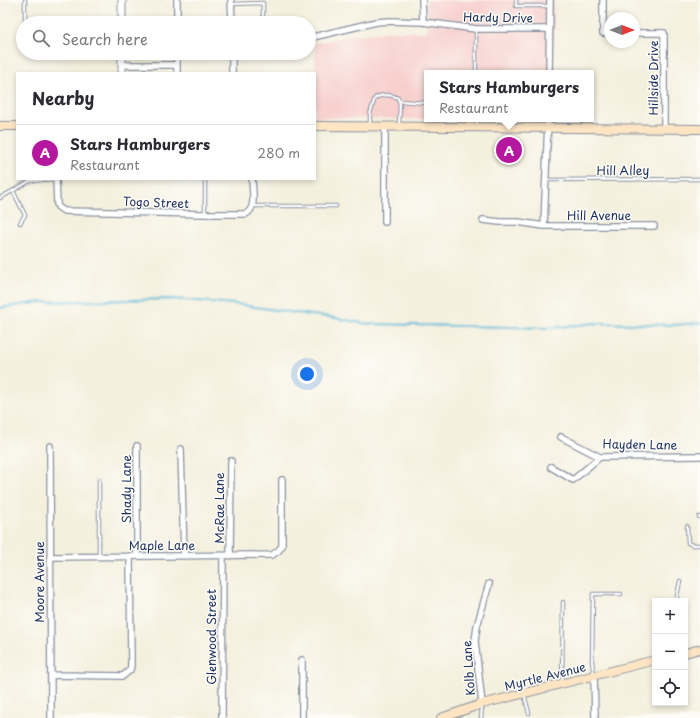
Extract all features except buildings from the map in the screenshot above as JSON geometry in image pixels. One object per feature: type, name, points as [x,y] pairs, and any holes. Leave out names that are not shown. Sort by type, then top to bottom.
[{"type":"main road","points":[[316,126],[399,126],[477,123],[548,128],[700,129]]},
{"type":"main road","points":[[0,126],[16,126]]},
{"type":"main road","points":[[688,652],[700,649]]},
{"type":"main road","name":"Myrtle Avenue","points":[[441,718],[482,704],[652,661]]},
{"type":"street","points":[[122,0],[122,16]]},
{"type":"street","points":[[177,0],[177,16]]},
{"type":"street","points":[[422,0],[423,22]]},
{"type":"street","points":[[602,0],[604,33]]},
{"type":"street","points":[[231,2],[232,16]]},
{"type":"street","points":[[549,70],[550,3]]},
{"type":"street","name":"Hardy Drive","points":[[316,36],[376,22],[397,21],[423,22],[476,29],[549,29]]},
{"type":"street","name":"Hillside Drive","points":[[640,33],[664,33],[664,129]]},
{"type":"street","points":[[122,60],[122,72]]},
{"type":"street","points":[[177,60],[177,72]]},
{"type":"street","points":[[232,60],[232,72]]},
{"type":"street","points":[[122,65],[177,65]]},
{"type":"street","points":[[544,226],[548,122]]},
{"type":"street","points":[[385,126],[385,222]]},
{"type":"street","name":"Togo Street","points":[[56,180],[57,204],[60,209],[64,211],[246,214],[252,208]]},
{"type":"street","points":[[252,180],[252,208]]},
{"type":"street","name":"Hill Avenue","points":[[484,220],[518,222],[544,226],[654,226]]},
{"type":"street","name":"Hayden Lane","points":[[560,437],[600,457],[700,456]]},
{"type":"street","name":"Moore Avenue","points":[[50,446],[51,718]]},
{"type":"street","name":"Shady Lane","points":[[137,446],[137,556]]},
{"type":"street","points":[[181,449],[184,556]]},
{"type":"street","points":[[550,467],[573,480],[600,457]]},
{"type":"street","name":"McRae Lane","points":[[230,556],[231,461]]},
{"type":"street","name":"Maple Lane","points":[[50,557],[265,556],[274,554],[282,546],[282,480]]},
{"type":"street","points":[[51,675],[123,676],[130,670],[130,556]]},
{"type":"street","name":"Glenwood Street","points":[[222,718],[223,556]]},
{"type":"street","name":"Kolb Lane","points":[[482,704],[475,641],[477,626],[489,584]]},
{"type":"street","points":[[302,660],[302,718]]},
{"type":"street","points":[[594,675],[595,718]]},
{"type":"lane","points":[[25,0],[25,16]]},
{"type":"lane","points":[[516,0],[516,6],[550,3]]},
{"type":"lane","points":[[231,2],[263,3],[263,16]]},
{"type":"lane","points":[[476,29],[476,70]]},
{"type":"lane","points":[[370,126],[370,114],[375,98],[380,96],[394,96],[398,98],[399,126]]},
{"type":"lane","points":[[399,102],[424,103]]},
{"type":"lane","name":"Hill Alley","points":[[545,180],[700,179]]},
{"type":"lane","points":[[0,198],[30,181],[43,180]]},
{"type":"lane","points":[[205,180],[205,214]]},
{"type":"lane","points":[[13,191],[25,215],[20,223]]},
{"type":"lane","points":[[252,208],[336,206]]},
{"type":"lane","points":[[99,556],[100,479]]},
{"type":"lane","points":[[686,526],[688,543],[692,545],[700,545]]},
{"type":"lane","points":[[677,598],[680,581]]},
{"type":"lane","points":[[594,675],[592,662],[593,594],[621,594]]},
{"type":"lane","points":[[562,683],[563,602]]},
{"type":"lane","points":[[524,693],[529,713]]},
{"type":"lane","points":[[481,718],[482,704]]},
{"type":"shaded area","points":[[427,0],[554,0],[553,70],[424,70],[424,119],[316,118],[316,43],[347,36],[393,31],[427,32]]},
{"type":"waterway","points":[[0,308],[40,302],[173,299],[235,304],[368,324],[550,328],[596,323],[673,325],[700,323]]},
{"type":"place","name":"Stars Hamburgers","points":[[509,150]]}]
